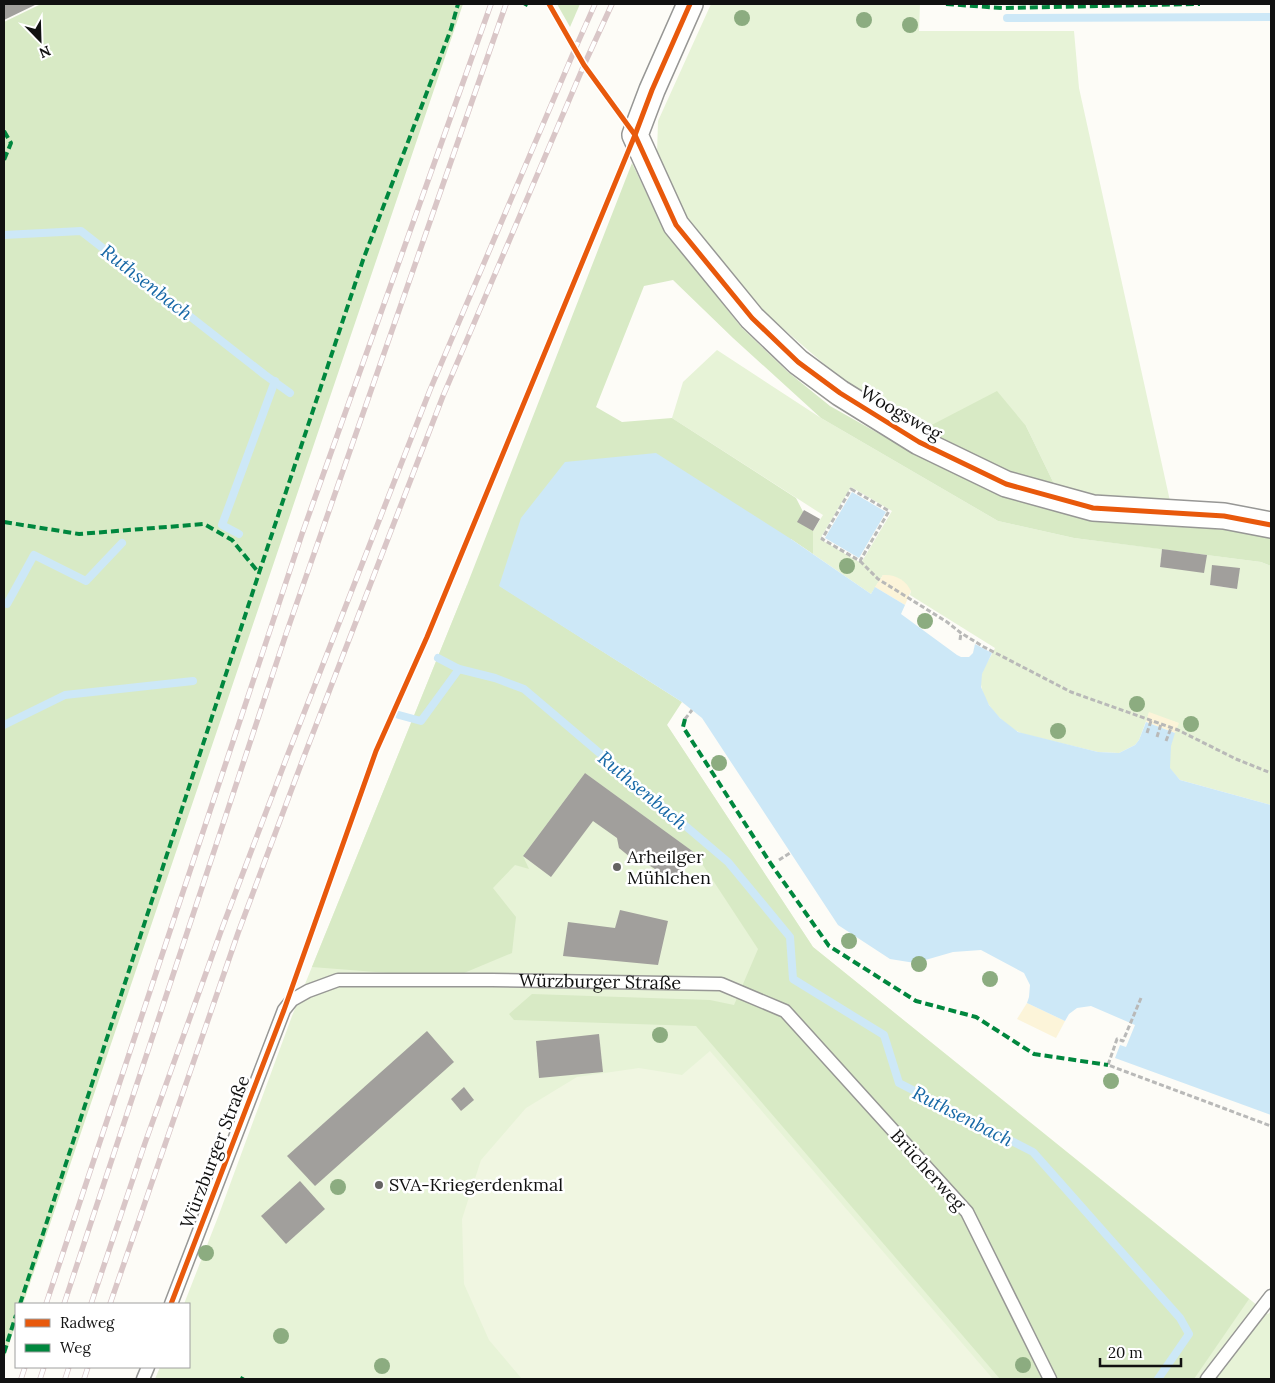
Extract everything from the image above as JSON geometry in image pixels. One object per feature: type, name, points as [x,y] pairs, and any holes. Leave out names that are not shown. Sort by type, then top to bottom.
[{"type":"street","name":"Woogsweg","points":[[690,4],[652,90],[635,135],[676,225],[752,318],[798,362],[840,393],[919,442],[1006,484],[1094,508],[1224,516],[1271,525]]},
{"type":"lane","name":"Würzburger Straße","points":[[171,1303],[284,1010],[292,1000],[308,991],[338,980],[520,980],[721,984],[785,1011]]},
{"type":"lane","name":"Brücherweg","points":[[785,1011],[967,1212],[1050,1379]]},
{"type":"lane","points":[[1207,1379],[1271,1296]]},
{"type":"path","points":[[860,561],[889,511],[851,489],[822,539],[860,561],[878,579],[984,647],[1071,692],[1178,730],[1236,759],[1271,773]]},
{"type":"path","points":[[960,640],[961,633]]},
{"type":"path","points":[[981,651],[984,647]]},
{"type":"path","points":[[685,719],[692,710]]},
{"type":"path","points":[[1147,733],[1151,721]]},
{"type":"path","points":[[1157,737],[1161,724]]},
{"type":"path","points":[[1166,740],[1171,728]]},
{"type":"path","points":[[779,860],[790,852]]},
{"type":"path","points":[[1141,998],[1123,1041],[1118,1039],[1108,1065],[1271,1126]]},
{"type":"green space","points":[[41,4],[463,4],[23,1303],[15,1303],[15,1326],[4,1360],[4,22]]},
{"type":"green space","points":[[557,4],[580,4],[570,27]]},
{"type":"green space","points":[[711,4],[920,4],[919,31],[1074,31],[1079,88],[1170,501],[1095,497],[1056,488],[1026,426],[922,430],[845,382],[765,313],[691,224],[665,181],[657,154],[658,121]]},
{"type":"green space","points":[[632,163],[664,230],[742,328],[788,372],[830,406],[908,450],[922,430],[997,391],[1026,426],[1056,488],[1051,510],[1080,517],[1226,530],[1271,537],[1271,566],[1261,562],[1074,538],[998,521],[821,418],[733,338],[673,280],[644,286],[596,407],[622,422],[672,418],[796,498],[813,531],[813,554],[791,539],[500,586],[682,702],[667,725],[813,947],[1249,1299],[1194,1379],[1000,1379],[696,1026],[514,1020],[509,1014],[532,994],[710,1000],[734,1005],[758,949],[695,853],[585,773],[523,856],[529,869],[515,865],[493,888],[516,917],[512,953],[452,978],[312,967],[467,585]]},
{"type":"green space","points":[[717,350],[821,418],[998,521],[1074,538],[1162,549],[1160,567],[1207,555],[1261,562],[1271,566],[1271,805],[1180,780],[1170,769],[1168,762],[1178,723],[1149,713],[1139,740],[1135,745],[1119,753],[1098,752],[1023,734],[1008,725],[993,711],[983,694],[981,685],[982,673],[995,648],[910,595],[911,591],[883,575],[871,594],[813,554],[813,531],[823,515],[672,418],[683,382]],"holes":[[[851,487],[892,511],[861,563],[820,539]],[[1213,565],[1237,589],[1210,585]]]},
{"type":"green space","points":[[467,585],[667,725],[813,947],[1268,1314],[1271,1311],[1271,1379],[155,1379],[160,1368],[190,1368],[190,1303],[184,1303],[292,1016]]},
{"type":"green space","points":[[710,1051],[993,1379],[522,1379],[489,1340],[464,1284],[462,1219],[481,1160],[526,1108],[577,1077],[639,1068],[682,1075]]},
{"type":"sand","points":[[883,575],[900,578],[909,587],[911,591],[905,605],[875,587]]},
{"type":"sand","points":[[1149,712],[1179,723],[1175,733],[1146,722]]},
{"type":"sand","points":[[1027,1003],[1065,1021],[1056,1038],[1017,1019]]},
{"type":"water","points":[[656,453],[791,539],[871,594],[875,587],[905,605],[901,614],[957,655],[969,657],[973,653],[975,644],[992,653],[982,674],[981,687],[989,705],[1000,718],[1018,732],[1098,752],[1119,753],[1135,745],[1146,722],[1175,733],[1171,746],[1170,768],[1180,780],[1271,805],[1271,1115],[1115,1058],[1120,1045],[1126,1047],[1135,1025],[1091,1006],[1077,1008],[1069,1014],[1065,1021],[1027,1003],[1030,985],[1024,973],[981,950],[953,952],[915,963],[890,959],[838,925],[702,718],[682,702],[499,586],[521,518],[565,462]]},
{"type":"water","points":[[852,492],[886,512],[859,558],[825,538]]},
{"type":"building","points":[[4,4],[37,4],[4,20]]},
{"type":"building","points":[[804,510],[820,519],[813,531],[797,522]]},
{"type":"building","points":[[1162,549],[1207,555],[1204,573],[1160,567]]},
{"type":"building","points":[[1212,565],[1240,568],[1237,589],[1210,585]]},
{"type":"building","points":[[585,773],[695,853],[674,881],[636,857],[630,857],[619,848],[617,838],[593,821],[551,877],[523,856]]},
{"type":"building","points":[[620,910],[668,921],[658,965],[563,956],[568,922],[615,928]]},
{"type":"building","points":[[427,1031],[454,1062],[315,1186],[287,1156]]},
{"type":"building","points":[[599,1034],[603,1072],[539,1078],[536,1041]]},
{"type":"building","points":[[464,1087],[474,1100],[461,1111],[451,1099]]},
{"type":"building","points":[[300,1181],[325,1209],[286,1244],[261,1216]]},
{"type":"waterway","points":[[1007,18],[1271,17]]},
{"type":"waterway","name":"Ruthsenbach","points":[[4,235],[81,231],[290,393]]},
{"type":"waterway","name":"Ruthsenbach","points":[[239,534],[222,525],[275,381]]},
{"type":"waterway","name":"Ruthsenbach","points":[[4,603],[7,604],[34,555],[86,581],[122,543]]},
{"type":"waterway","name":"Ruthsenbach","points":[[438,658],[459,669],[495,678],[524,689],[728,862],[790,937],[793,979],[884,1035],[899,1083],[1033,1152],[1180,1318],[1189,1334],[1158,1379]]},
{"type":"waterway","name":"Ruthsenbach","points":[[399,715],[421,721],[459,669]]},
{"type":"waterway","points":[[4,725],[65,695],[193,681]]},
{"type":"railway","points":[[46,1303],[302,534],[491,4]]},
{"type":"railway","points":[[64,1303],[286,634],[506,4]]},
{"type":"railway","points":[[91,1303],[145,1143],[221,931],[288,754],[430,390],[595,4]]},
{"type":"railway","points":[[110,1303],[238,933],[443,396],[584,65],[612,4]]},
{"type":"railway","points":[[21,1379],[25,1368]]},
{"type":"railway","points":[[40,1379],[44,1368]]},
{"type":"railway","points":[[65,1379],[69,1368]]},
{"type":"railway","points":[[84,1379],[88,1368]]},
{"type":"marked path","points":[[20,1303],[363,260],[451,29],[458,4]]},
{"type":"marked path","points":[[946,4],[1002,8],[1200,4]]},
{"type":"marked path","points":[[4,131],[11,143],[4,160]]},
{"type":"marked path","points":[[4,522],[79,534],[204,524],[232,540],[259,573]]},
{"type":"marked path","points":[[685,719],[683,727],[771,864],[829,946],[916,1001],[976,1017],[1034,1054],[1108,1065]]},
{"type":"marked path","points":[[4,1353],[15,1318]]},
{"type":"cycle path","points":[[549,4],[584,65],[635,135],[676,225],[752,318],[798,362],[840,393],[919,442],[1006,484],[1093,508],[1224,516],[1271,525]]},
{"type":"cycle path","points":[[171,1303],[284,1010],[376,751],[427,637],[652,90],[690,4]]},
{"type":"place","name":"Arheilger Mühlchen","points":[[617,867]]},
{"type":"place","name":"SVA-Kriegerdenkmal","points":[[379,1185]]}]
